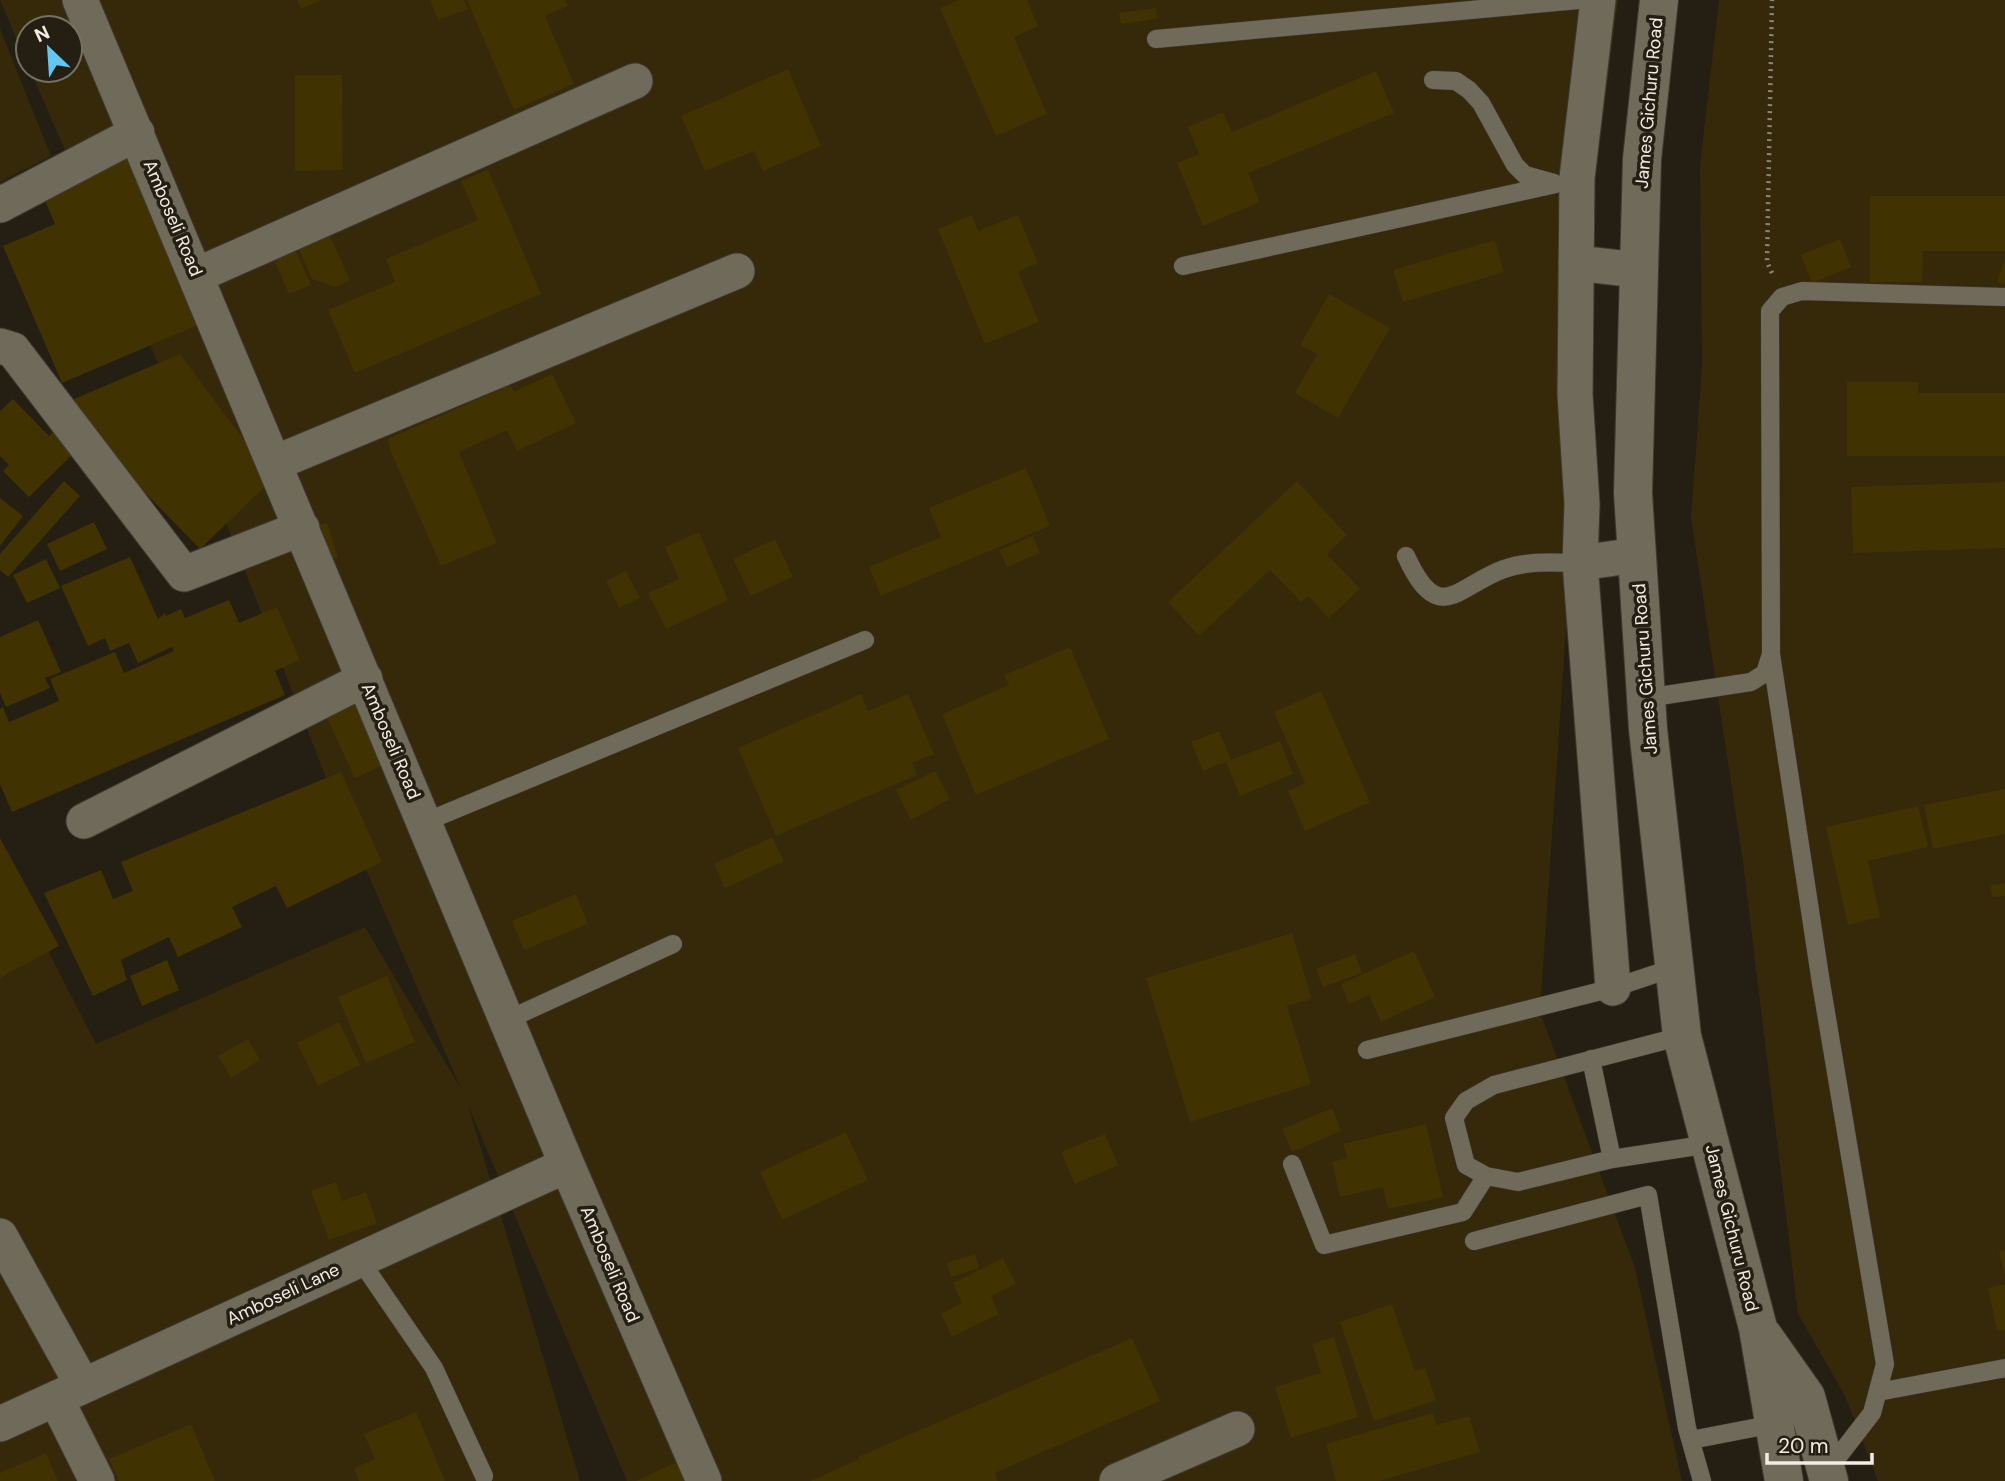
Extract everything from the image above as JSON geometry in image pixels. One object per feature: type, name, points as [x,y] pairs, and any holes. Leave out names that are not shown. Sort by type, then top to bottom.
[{"type":"main road","name":"James Gichuru Road","points":[[1659,0],[1642,159],[1633,493],[1646,698],[1682,1036],[1758,1328],[1784,1481]]},
{"type":"main road","name":"James Gichuru Road","points":[[1758,1328],[1806,1397],[1828,1476]]},
{"type":"street","name":"Amboseli Road","points":[[80,0],[567,1165],[704,1481]]},
{"type":"street","points":[[1598,0],[1567,181],[1576,262],[1575,395],[1582,504],[1580,563],[1613,988]]},
{"type":"street","points":[[197,275],[635,80]]},
{"type":"street","points":[[0,205],[136,133]]},
{"type":"street","points":[[1576,262],[1638,270]]},
{"type":"street","points":[[275,463],[737,271]]},
{"type":"street","points":[[0,346],[13,350],[184,574],[302,528]]},
{"type":"street","points":[[1580,563],[1637,555]]},
{"type":"street","points":[[84,821],[365,679]]},
{"type":"street","name":"Amboseli Lane","points":[[0,1424],[567,1165]]},
{"type":"street","points":[[0,1236],[69,1392],[97,1481]]},
{"type":"street","points":[[1117,1481],[1237,1429]]},
{"type":"lane","points":[[1156,39],[1578,0]]},
{"type":"lane","points":[[1433,80],[1456,81],[1469,90],[1480,103],[1515,165],[1525,175],[1567,181]]},
{"type":"lane","points":[[1183,266],[1567,181]]},
{"type":"lane","points":[[1828,1476],[1872,1413],[1885,1364],[1821,983],[1771,654],[1770,311],[1782,297],[1802,292],[2005,298]]},
{"type":"lane","points":[[1406,556],[1423,585],[1437,596],[1447,598],[1469,590],[1504,569],[1537,563],[1580,563]]},
{"type":"lane","points":[[425,822],[865,640]]},
{"type":"lane","points":[[1646,698],[1751,682],[1765,673],[1771,654]]},
{"type":"lane","points":[[507,1020],[673,944]]},
{"type":"lane","points":[[1367,1050],[1613,988],[1673,968]]},
{"type":"lane","points":[[1682,1036],[1493,1085],[1466,1101],[1454,1118],[1466,1165],[1486,1176],[1518,1182],[1612,1159],[1710,1144]]},
{"type":"lane","points":[[1591,1059],[1612,1159]]},
{"type":"lane","points":[[1292,1164],[1324,1245],[1463,1212],[1486,1176]]},
{"type":"lane","points":[[1474,1241],[1648,1195],[1691,1440],[1702,1481]]},
{"type":"lane","points":[[359,1260],[434,1368],[484,1476]]},
{"type":"lane","points":[[1878,1392],[2005,1368]]},
{"type":"lane","points":[[1691,1440],[1774,1424]]},
{"type":"path","points":[[1772,0],[1767,262],[1782,297]]},
{"type":"shaded area","points":[[0,0],[1618,0],[1573,350],[1573,527],[1540,1012],[1635,1268],[1682,1481],[627,1481],[468,1105],[580,1481],[0,1481],[0,858],[96,1044],[365,927],[461,1089],[323,770],[212,487],[36,84],[84,84],[84,14],[14,14],[14,33]]},
{"type":"shaded area","points":[[1719,0],[2005,0],[2005,1481],[1878,1481],[1845,1396],[1798,1314],[1743,862],[1691,518],[1702,366],[1700,165]]},
{"type":"shaded area","points":[[0,29],[14,64],[14,84],[22,84],[51,156],[0,182]]},
{"type":"building","points":[[297,0],[322,0],[301,9]]},
{"type":"building","points":[[430,0],[464,0],[468,9],[438,20]]},
{"type":"building","points":[[467,0],[565,0],[568,6],[545,16],[574,84],[514,110]]},
{"type":"building","points":[[958,0],[1027,0],[1038,26],[1014,37],[1047,114],[996,136],[940,8]]},
{"type":"building","points":[[1156,8],[1157,19],[1121,24],[1119,13]]},
{"type":"building","points":[[788,69],[821,146],[763,171],[754,151],[705,171],[681,116]]},
{"type":"building","points":[[1376,71],[1394,113],[1248,173],[1260,202],[1203,226],[1177,163],[1199,154],[1188,127],[1223,112],[1232,132]]},
{"type":"building","points":[[295,75],[342,75],[343,170],[295,171]]},
{"type":"building","points":[[125,155],[198,325],[62,383],[3,246],[55,224],[41,191]]},
{"type":"building","points":[[488,170],[541,294],[355,373],[328,310],[395,282],[386,259],[478,220],[461,181]]},
{"type":"building","points":[[1870,196],[2005,196],[2005,251],[1923,251],[1922,282],[1870,282]]},
{"type":"building","points":[[972,215],[978,231],[1018,215],[1038,263],[1018,272],[1039,322],[985,344],[938,229]]},
{"type":"building","points":[[326,227],[350,280],[335,287],[312,279],[295,241]]},
{"type":"building","points":[[1840,239],[1851,267],[1812,283],[1801,255]]},
{"type":"building","points":[[291,240],[311,285],[289,294],[269,248]]},
{"type":"building","points":[[1495,240],[1504,272],[1403,302],[1393,270]]},
{"type":"building","points":[[2005,258],[2005,284],[1997,282]]},
{"type":"building","points":[[1329,294],[1390,328],[1338,418],[1295,393],[1317,354],[1300,345]]},
{"type":"building","points":[[180,354],[273,479],[200,549],[60,405]]},
{"type":"building","points":[[552,374],[576,423],[517,451],[507,430],[459,452],[497,543],[441,566],[390,450],[388,439],[510,385],[514,392]]},
{"type":"building","points":[[1847,382],[1918,382],[1918,393],[2005,393],[2005,456],[1847,456]]},
{"type":"building","points":[[13,399],[49,436],[57,429],[77,450],[29,497],[3,471],[9,465],[0,456],[0,411]]},
{"type":"building","points":[[1026,468],[1050,526],[881,596],[869,567],[941,537],[929,508]]},
{"type":"building","points":[[64,481],[80,496],[8,577],[0,570],[0,554]]},
{"type":"building","points":[[1297,481],[1347,535],[1327,554],[1360,589],[1329,618],[1308,596],[1301,602],[1270,570],[1199,636],[1168,602]]},
{"type":"building","points":[[2005,482],[2005,548],[1853,553],[1851,487]]},
{"type":"building","points":[[0,498],[23,516],[0,546]]},
{"type":"building","points":[[94,522],[107,549],[60,571],[47,544]]},
{"type":"building","points":[[327,523],[338,557],[320,562],[310,528]]},
{"type":"building","points":[[699,532],[728,600],[666,629],[648,593],[679,579],[665,547]]},
{"type":"building","points":[[1033,536],[1040,553],[1007,567],[999,550]]},
{"type":"building","points":[[775,539],[793,577],[751,596],[733,559]]},
{"type":"building","points":[[130,557],[158,619],[165,613],[166,616],[181,609],[185,618],[229,600],[239,623],[277,607],[300,660],[275,671],[285,695],[12,812],[0,784],[0,709],[3,707],[9,722],[59,701],[50,679],[115,652],[124,673],[174,651],[172,647],[138,663],[129,643],[110,651],[105,638],[88,646],[61,586]]},
{"type":"building","points":[[46,559],[60,588],[27,603],[13,575]]},
{"type":"building","points":[[626,571],[640,598],[619,608],[606,581]]},
{"type":"building","points":[[38,620],[61,672],[45,678],[50,688],[6,707],[0,693],[0,637]]},
{"type":"building","points":[[1070,647],[1109,739],[976,795],[942,714],[1009,685],[1004,675]]},
{"type":"building","points":[[358,691],[390,762],[355,778],[322,707]]},
{"type":"building","points":[[1321,691],[1370,802],[1305,831],[1288,791],[1305,783],[1274,712]]},
{"type":"building","points":[[861,694],[868,711],[908,694],[934,754],[912,763],[917,775],[776,836],[738,748]]},
{"type":"building","points":[[1219,731],[1231,760],[1280,741],[1293,774],[1240,796],[1226,762],[1203,771],[1191,742]]},
{"type":"building","points":[[935,771],[950,799],[911,820],[896,790]]},
{"type":"building","points":[[341,772],[382,862],[287,908],[276,886],[232,907],[242,927],[178,957],[169,937],[121,960],[127,980],[93,996],[44,893],[101,870],[113,899],[133,891],[121,862]]},
{"type":"building","points":[[2005,789],[2005,834],[1933,849],[1924,805]]},
{"type":"building","points":[[1918,806],[1928,847],[1868,861],[1880,917],[1848,925],[1826,827]]},
{"type":"building","points":[[772,837],[784,861],[725,888],[714,864]]},
{"type":"building","points":[[0,838],[59,946],[0,978]]},
{"type":"building","points":[[2005,883],[2005,896],[1992,897],[1990,885]]},
{"type":"building","points":[[576,894],[588,924],[524,950],[512,921]]},
{"type":"building","points":[[1292,933],[1312,999],[1287,1006],[1311,1084],[1190,1122],[1146,978]]},
{"type":"building","points":[[1414,951],[1435,997],[1381,1022],[1369,995],[1349,1004],[1341,984]]},
{"type":"building","points":[[1355,954],[1362,973],[1323,987],[1316,969]]},
{"type":"building","points":[[167,960],[179,990],[142,1006],[130,976]]},
{"type":"building","points":[[387,976],[415,1042],[366,1063],[338,997]]},
{"type":"building","points":[[339,1022],[360,1065],[318,1086],[297,1043]]},
{"type":"building","points":[[248,1039],[260,1060],[231,1078],[218,1056]]},
{"type":"building","points":[[1332,1108],[1341,1131],[1292,1152],[1282,1129]]},
{"type":"building","points":[[1426,1124],[1443,1197],[1388,1209],[1383,1187],[1340,1197],[1332,1162],[1347,1158],[1343,1144]]},
{"type":"building","points":[[846,1132],[868,1180],[782,1220],[760,1172]]},
{"type":"building","points":[[1105,1134],[1118,1165],[1075,1184],[1061,1152]]},
{"type":"building","points":[[336,1182],[342,1201],[366,1192],[377,1223],[329,1240],[311,1191]]},
{"type":"building","points":[[2005,1250],[2005,1274],[2004,1274],[1999,1251]]},
{"type":"building","points":[[975,1254],[979,1268],[951,1277],[947,1263]]},
{"type":"building","points":[[1003,1258],[1016,1284],[991,1296],[999,1314],[952,1337],[941,1314],[962,1303],[953,1283]]},
{"type":"building","points":[[2005,1284],[2005,1330],[1997,1331],[1988,1288]]},
{"type":"building","points":[[1392,1304],[1415,1371],[1425,1368],[1436,1400],[1374,1421],[1340,1322]]},
{"type":"building","points":[[1334,1337],[1358,1417],[1291,1438],[1275,1387],[1321,1373],[1312,1344]]},
{"type":"building","points":[[1132,1338],[1160,1401],[995,1473],[998,1481],[810,1481],[859,1459],[858,1457]]},
{"type":"building","points":[[416,1412],[445,1481],[359,1481],[354,1468],[375,1459],[364,1434]]},
{"type":"building","points":[[1433,1413],[1437,1425],[1469,1416],[1480,1452],[1379,1481],[1336,1481],[1326,1444]]},
{"type":"building","points":[[191,1424],[215,1481],[119,1481],[109,1459]]},
{"type":"building","points":[[46,1453],[58,1481],[0,1481],[0,1473]]},
{"type":"building","points":[[677,1462],[687,1481],[636,1481]]}]
